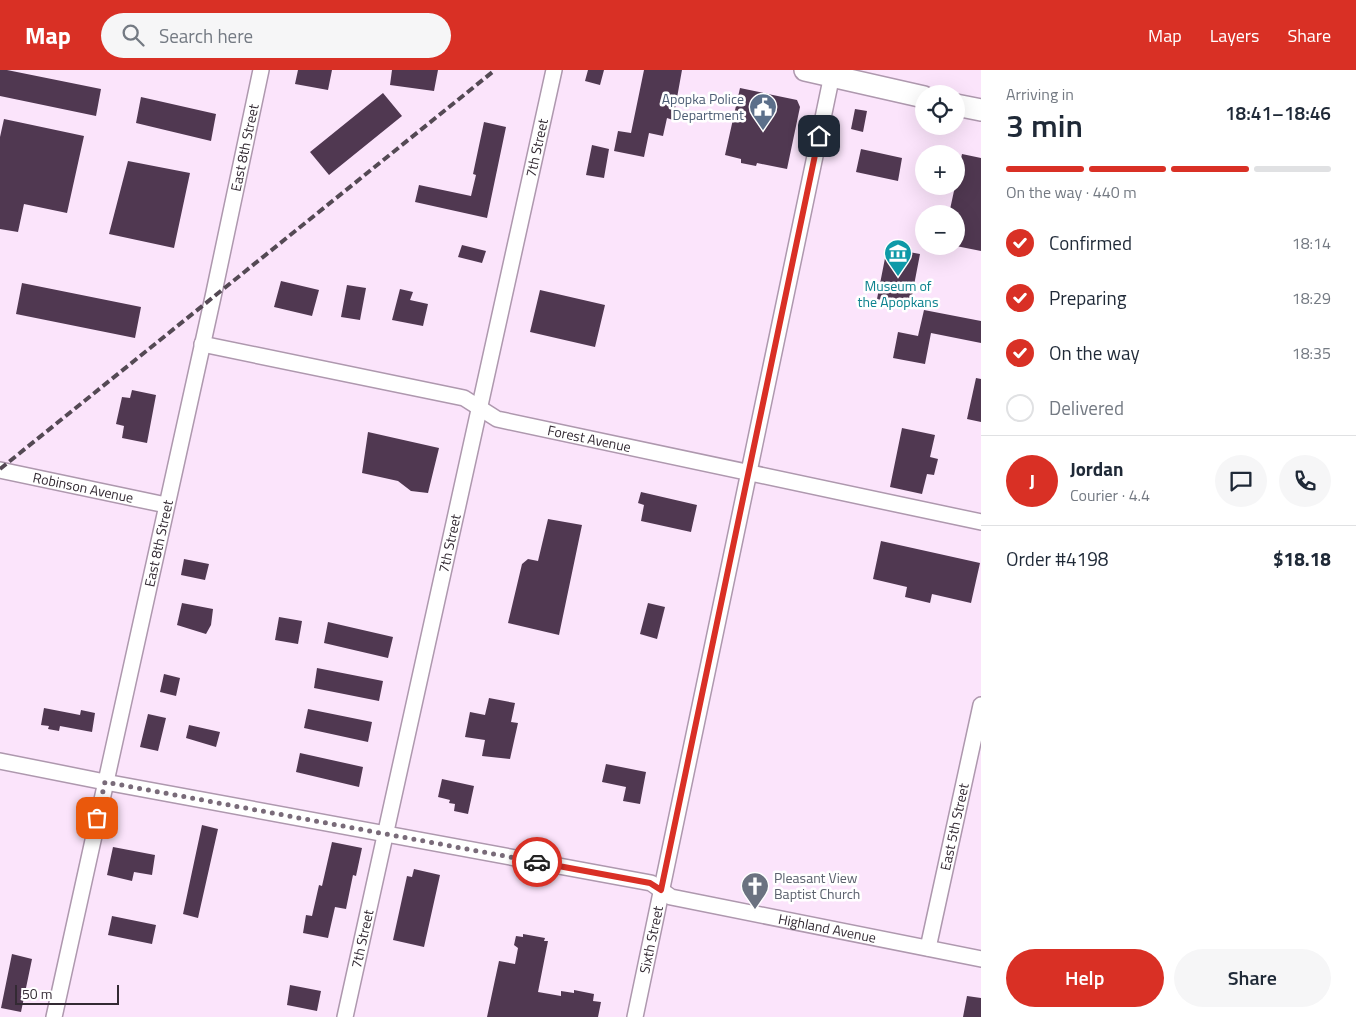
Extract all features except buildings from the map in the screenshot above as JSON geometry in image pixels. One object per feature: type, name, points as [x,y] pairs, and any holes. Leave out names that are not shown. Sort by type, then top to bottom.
[{"type":"main road","points":[[806,70],[832,73],[915,95]]},
{"type":"main road","points":[[965,107],[981,110]]},
{"type":"street","name":"East 8th Street","points":[[54,1017],[261,70]]},
{"type":"street","name":"7th Street","points":[[345,1017],[554,70]]},
{"type":"street","name":"Sixth Street","points":[[635,1017],[832,73]]},
{"type":"street","name":"Forest Avenue","points":[[202,344],[464,398],[497,419],[981,522]]},
{"type":"street","name":"Robinson Avenue","points":[[0,470],[166,505]]},
{"type":"street","name":"East 5th Street","points":[[928,948],[981,705]]},
{"type":"street","name":"Highland Avenue","points":[[0,761],[385,835],[650,883],[671,897],[981,959]]},
{"type":"railway","points":[[0,469],[495,70]]},
{"type":"way so far","points":[[97,818],[105,782],[537,862]]},
{"type":"place","name":"Apopka Police Department","points":[[763,131]]},
{"type":"place","name":"Museum of the Apopkans","points":[[898,277]]},
{"type":"place","name":"Pleasant View Baptist Church","points":[[755,910]]},
{"type":"route","points":[[537,862],[650,883],[661,890],[819,136]]}]
